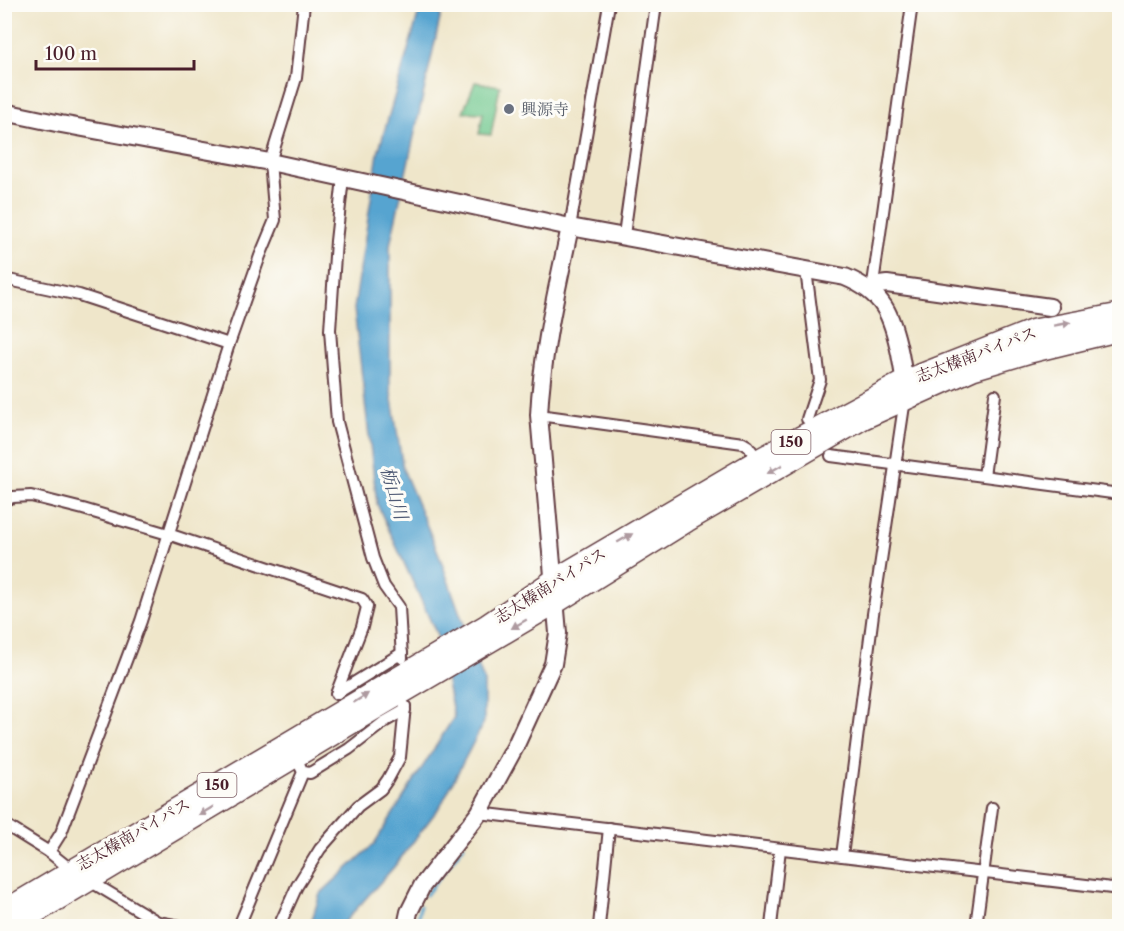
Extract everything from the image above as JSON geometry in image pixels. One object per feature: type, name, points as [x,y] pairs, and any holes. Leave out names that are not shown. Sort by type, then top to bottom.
[{"type":"highway","name":"志太榛南バイパス","points":[[13,927],[80,875],[282,747],[433,666],[489,632],[554,580],[758,459],[1034,330],[1119,314]]},
{"type":"highway","name":"志太榛南バイパス","points":[[489,632],[555,603],[687,521],[864,418],[905,390],[1030,352],[1119,330]]},
{"type":"highway","name":"志太榛南バイパス","points":[[4,911],[299,764],[433,666]]},
{"type":"street","points":[[49,852],[61,833],[141,621],[229,344],[275,220],[270,162],[296,78],[304,4]]},
{"type":"street","points":[[406,927],[409,912],[422,886],[485,813],[552,664],[558,633],[539,414],[540,384],[609,4]]},
{"type":"street","points":[[624,235],[656,4]]},
{"type":"street","points":[[872,291],[912,4]]},
{"type":"street","points":[[4,112],[270,162],[570,226],[846,277],[872,291],[887,311],[894,326],[905,390],[842,856]]},
{"type":"street","points":[[4,500],[31,496],[168,534],[362,600],[367,607],[362,627],[336,694],[402,656],[399,607],[384,586],[373,558],[337,422],[330,330],[336,241],[347,179]]},
{"type":"street","points":[[806,270],[820,380],[807,419]]},
{"type":"street","points":[[4,279],[79,295],[229,344]]},
{"type":"street","points":[[872,291],[879,285],[887,284],[1050,307]]},
{"type":"street","points":[[984,476],[995,395]]},
{"type":"street","points":[[539,414],[743,443],[758,459]]},
{"type":"street","points":[[831,456],[1119,494]]},
{"type":"street","points":[[239,927],[299,764],[310,773],[349,749],[405,708],[400,757],[388,779],[381,789],[358,806],[320,849],[297,886],[279,927]]},
{"type":"street","points":[[976,927],[992,808]]},
{"type":"street","points":[[485,813],[1119,889]]},
{"type":"street","points":[[4,824],[49,852],[80,875],[160,924],[180,927]]},
{"type":"street","points":[[599,927],[609,828]]},
{"type":"street","points":[[771,927],[780,849]]},
{"type":"green space","points":[[475,82],[500,86],[491,135],[479,134],[483,113],[463,112]]},
{"type":"water","name":"栃山川","points":[[421,5],[443,5],[390,245],[390,386],[403,469],[438,552],[484,681],[484,722],[441,805],[394,867],[341,926],[310,926],[320,894],[374,844],[454,717],[437,635],[377,504],[354,309],[378,153]]},
{"type":"waterway","points":[[426,895],[464,845]]},
{"type":"waterway","points":[[417,926],[420,906]]},
{"type":"place","name":"興源寺","points":[[509,109]]}]
